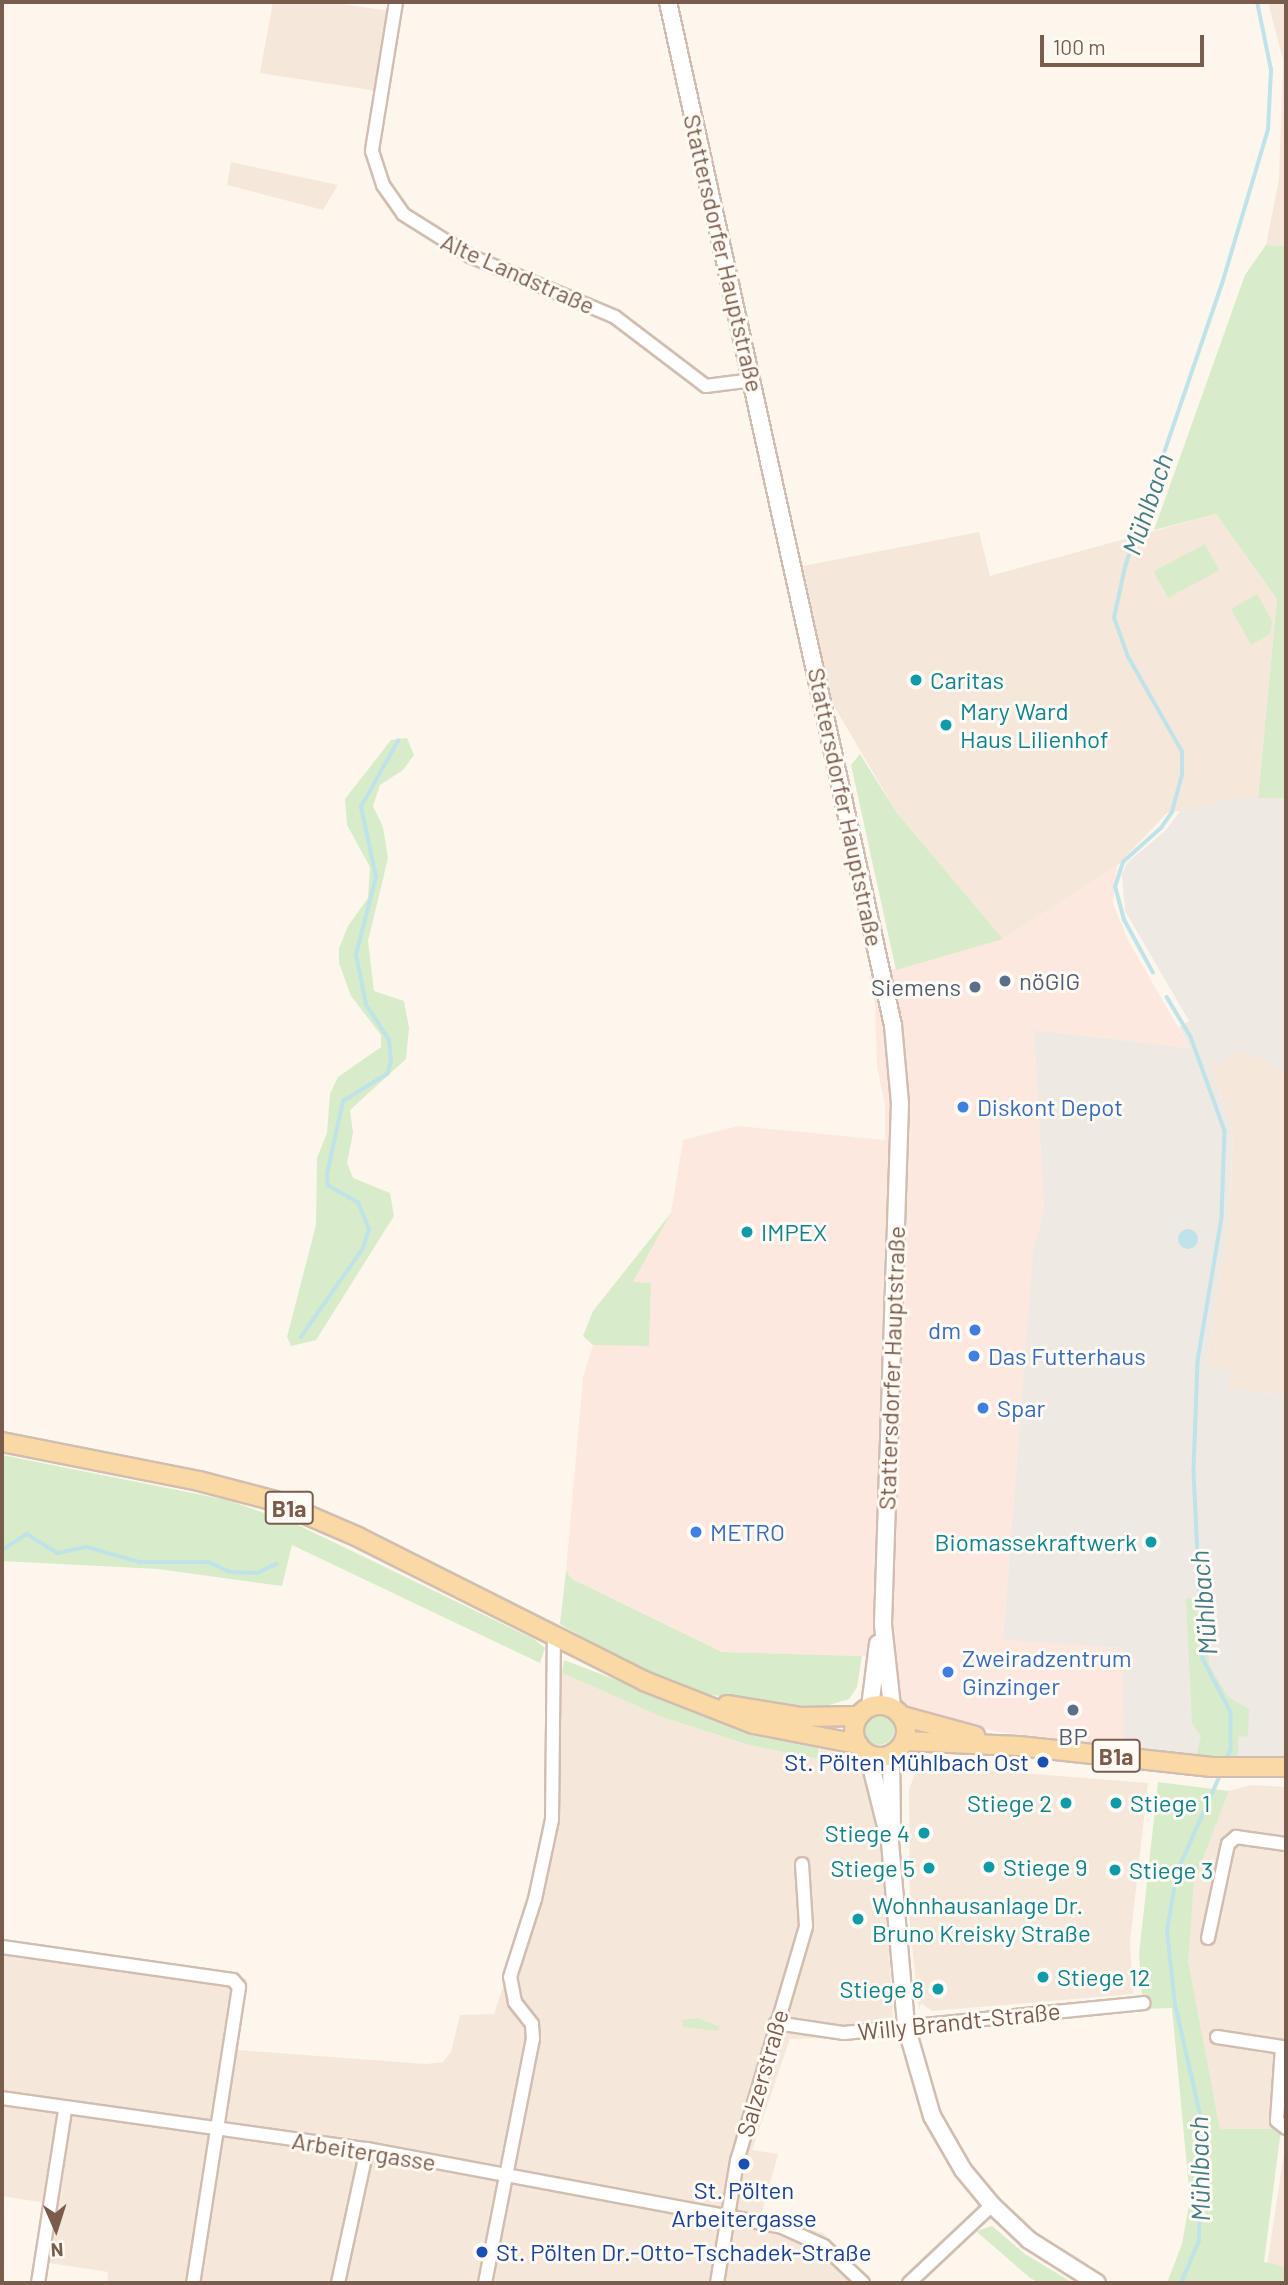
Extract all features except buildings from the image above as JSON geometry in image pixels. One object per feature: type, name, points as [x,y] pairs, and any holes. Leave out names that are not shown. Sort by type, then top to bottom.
[{"type":"main road","name":"Stattersdorfer Hauptstraße","points":[[668,2],[893,1025],[900,1103],[883,1625],[864,1711]]},
{"type":"main road","name":"B1a","points":[[2,1442],[199,1480],[275,1501],[358,1537],[554,1637],[694,1700],[863,1749],[1019,1746],[1212,1767],[1286,1767]]},
{"type":"main road","name":"Stattersdorfer Hauptstraße","points":[[883,1625],[897,1712]]},
{"type":"main road","name":"B1a","points":[[727,1710],[800,1717],[864,1711],[897,1712],[1019,1746]]},
{"type":"main road","points":[[864,1711],[854,1730],[863,1749],[890,1842]]},
{"type":"main road","points":[[897,1712],[890,1842],[906,2026],[932,2116],[963,2170],[992,2205],[1029,2240],[1097,2283]]},
{"type":"street","name":"Alte Landstraße","points":[[396,2],[372,151],[383,185],[403,214],[470,256],[615,317],[706,386],[753,380]]},
{"type":"street","points":[[485,2283],[533,2039],[532,2024],[515,2002],[510,1978],[535,1899],[556,1786],[554,1637]]},
{"type":"street","points":[[1208,1938],[1228,1844],[1236,1837],[1286,1844]]},
{"type":"street","name":"Salzerstraße","points":[[717,2283],[724,2217],[776,2023],[806,1926],[802,1864]]},
{"type":"street","points":[[2,1947],[233,1980],[240,1990],[221,2130],[193,2283]]},
{"type":"street","name":"Willy Brandt-Straße","points":[[776,2023],[844,2033],[1143,2003]]},
{"type":"street","points":[[1217,2037],[1282,2048],[1277,2121],[1286,2128]]},
{"type":"street","name":"Arbeitergasse","points":[[2,2098],[65,2110],[366,2149],[724,2217],[808,2237],[863,2283]]},
{"type":"street","points":[[38,2283],[65,2110]]},
{"type":"street","points":[[338,2283],[366,2149]]},
{"type":"street","points":[[909,2283],[992,2205]]},
{"type":"shaded area","points":[[273,2],[329,2],[390,11],[376,91],[260,73]]},
{"type":"shaded area","points":[[1268,2],[1286,2],[1286,246],[1266,245],[1279,179],[1283,60]]},
{"type":"shaded area","points":[[231,162],[338,185],[323,210],[227,185]]},
{"type":"shaded area","points":[[1216,514],[1277,599],[1258,798],[1167,813],[1117,866],[1003,939],[897,813],[831,701],[803,566],[979,532],[990,576]]},
{"type":"shaded area","points":[[1238,798],[1286,798],[1286,1075],[1264,1060],[1231,1049],[1227,1064],[1209,1061],[1233,1131],[1229,1219],[1206,1365],[1231,1369],[1228,1388],[1286,1395],[1286,1759],[1232,1759],[1124,1747],[1122,1648],[1003,1640],[1033,1250],[1044,1210],[1034,1030],[1190,1048],[1179,1027],[1189,1021],[1125,911],[1122,874],[1127,863],[1166,830],[1181,810]]},
{"type":"shaded area","points":[[1117,866],[1113,904],[1129,942],[1190,1048],[1034,1030],[1044,1210],[1033,1251],[1003,1639],[1122,1648],[1128,1747],[998,1732],[908,1710],[895,1690],[892,1657],[722,1652],[572,1579],[566,1571],[583,1377],[593,1345],[649,1345],[651,1283],[632,1283],[671,1213],[683,1140],[738,1126],[885,1140],[885,1105],[877,1067],[875,1004],[869,976],[1003,939]]},
{"type":"shaded area","points":[[1231,1049],[1264,1060],[1286,1075],[1286,1395],[1228,1388],[1206,1365],[1229,1219],[1233,1131],[1209,1061],[1227,1063]]},
{"type":"shaded area","points":[[562,1673],[662,1717],[749,1745],[818,1759],[822,1741],[851,1755],[865,1774],[873,1793],[886,1895],[894,2036],[790,2039],[752,2150],[778,2154],[761,2216],[823,2233],[872,2283],[107,2283],[108,2272],[36,2261],[45,2203],[2,2196],[2,1947],[247,1979],[238,2050],[426,2064],[443,2062],[451,2052],[460,2015],[494,2014],[558,1818]]},
{"type":"shaded area","points":[[932,1766],[1148,1783],[1130,1942],[1133,1994],[932,2011],[921,2003],[919,2010],[910,1927],[909,1789],[915,1774]]},
{"type":"shaded area","points":[[1251,1785],[1286,1787],[1286,2129],[1220,2129],[1187,1961],[1194,1882],[1229,1791]]},
{"type":"shaded area","points":[[1286,2140],[1286,2283],[1187,2283],[1267,2265]]},
{"type":"green space","points":[[1266,245],[1286,246],[1286,798],[1258,798],[1277,599],[1216,514],[1154,530],[1245,275]]},
{"type":"green space","points":[[1205,544],[1219,570],[1168,598],[1154,571]]},
{"type":"green space","points":[[1257,594],[1272,621],[1270,634],[1251,645],[1231,609]]},
{"type":"green space","points":[[407,738],[414,755],[403,770],[380,785],[373,806],[383,827],[388,858],[368,941],[374,991],[404,1001],[409,1028],[406,1059],[350,1110],[353,1133],[347,1163],[353,1178],[390,1193],[394,1216],[316,1340],[291,1346],[287,1337],[316,1225],[317,1158],[327,1133],[330,1094],[338,1077],[381,1047],[381,1035],[351,996],[339,963],[339,948],[348,926],[368,898],[370,867],[347,825],[345,799],[391,740]]},
{"type":"green space","points":[[860,754],[897,813],[1003,939],[896,970],[851,765]]},
{"type":"green space","points":[[671,1213],[633,1282],[651,1283],[649,1346],[593,1345],[583,1336],[593,1311]]},
{"type":"green space","points":[[2,1455],[227,1500],[296,1524],[534,1639],[545,1648],[540,1663],[292,1545],[282,1586],[158,1569],[2,1561]]},
{"type":"green space","points":[[566,1571],[572,1579],[722,1652],[862,1656],[857,1687],[849,1699],[809,1711],[707,1694],[641,1671],[560,1624]]},
{"type":"green space","points":[[1206,1597],[1209,1665],[1228,1697],[1249,1709],[1248,1736],[1238,1737],[1238,1754],[1231,1761],[1195,1760],[1201,1736],[1192,1723],[1186,1599]]},
{"type":"green space","points":[[564,1660],[768,1738],[819,1747],[818,1759],[749,1745],[662,1717],[562,1673]]},
{"type":"green space","points":[[879,1715],[890,1719],[894,1730],[890,1741],[879,1745],[868,1741],[864,1730],[868,1719]]},
{"type":"green space","points":[[1158,1782],[1229,1791],[1194,1882],[1188,1961],[1220,2129],[1281,2129],[1264,2262],[1286,2267],[1286,2283],[1167,2283],[1182,2244],[1190,2199],[1172,2008],[1143,2009],[1139,1954]]},
{"type":"green space","points":[[697,2018],[720,2027],[717,2031],[683,2027],[682,2020]]},
{"type":"green space","points":[[992,2226],[1025,2254],[1073,2283],[1040,2283],[1030,2278],[976,2231]]},
{"type":"water","points":[[1188,1229],[1195,1232],[1198,1239],[1195,1246],[1188,1249],[1181,1246],[1178,1239],[1181,1232]]},
{"type":"waterway","name":"Mühlbach","points":[[1153,973],[1124,920],[1115,887],[1123,862],[1161,828],[1172,812],[1182,774],[1182,752],[1128,657],[1114,618],[1125,567],[1222,284],[1268,130],[1271,70],[1257,2]]},
{"type":"waterway","points":[[301,1337],[363,1248],[369,1229],[358,1203],[328,1186],[327,1174],[343,1101],[387,1074],[391,1062],[389,1040],[366,1005],[356,955],[376,877],[361,807],[398,741]]},
{"type":"waterway","name":"Mühlbach","points":[[1167,997],[1191,1037],[1225,1131],[1222,1218],[1198,1361],[1194,1471],[1203,1659],[1231,1712],[1231,1750],[1226,1762]]},
{"type":"waterway","points":[[2,1550],[27,1534],[58,1553],[87,1547],[140,1562],[209,1562],[230,1572],[257,1573],[276,1564]]},
{"type":"waterway","name":"Mühlbach","points":[[1181,2283],[1199,2241],[1201,2119],[1175,2005],[1167,1931],[1177,1872],[1221,1773]]},
{"type":"place","name":"Caritas","points":[[916,680]]},
{"type":"place","name":"Mary Ward Haus Lilienhof","points":[[946,725]]},
{"type":"place","name":"nöGIG","points":[[1005,981]]},
{"type":"place","name":"Siemens","points":[[975,987]]},
{"type":"place","name":"Diskont Depot","points":[[963,1107]]},
{"type":"place","name":"IMPEX","points":[[747,1232]]},
{"type":"place","name":"dm","points":[[975,1330]]},
{"type":"place","name":"Das Futterhaus","points":[[974,1356]]},
{"type":"place","name":"Spar","points":[[983,1408]]},
{"type":"place","name":"METRO","points":[[696,1532]]},
{"type":"place","name":"Biomassekraftwerk","points":[[1151,1542]]},
{"type":"place","name":"Zweiradzentrum Ginzinger","points":[[948,1672]]},
{"type":"place","name":"BP","points":[[1073,1710]]},
{"type":"place","name":"St. Pölten Mühlbach Ost","points":[[1043,1762]]},
{"type":"place","name":"Stiege 2","points":[[1066,1803]]},
{"type":"place","name":"Stiege 1","points":[[1116,1803]]},
{"type":"place","name":"Stiege 4","points":[[924,1833]]},
{"type":"place","name":"Stiege 9","points":[[989,1867]]},
{"type":"place","name":"Stiege 5","points":[[929,1868]]},
{"type":"place","name":"Stiege 3","points":[[1115,1870]]},
{"type":"place","name":"Wohnhausanlage Dr. Bruno Kreisky Straße","points":[[858,1919]]},
{"type":"place","name":"Stiege 12","points":[[1043,1977]]},
{"type":"place","name":"Stiege 8","points":[[938,1989]]},
{"type":"place","name":"St. Pölten Arbeitergasse","points":[[744,2164]]},
{"type":"place","name":"St. Pölten Dr.-Otto-Tschadek-Straße","points":[[482,2252]]}]
